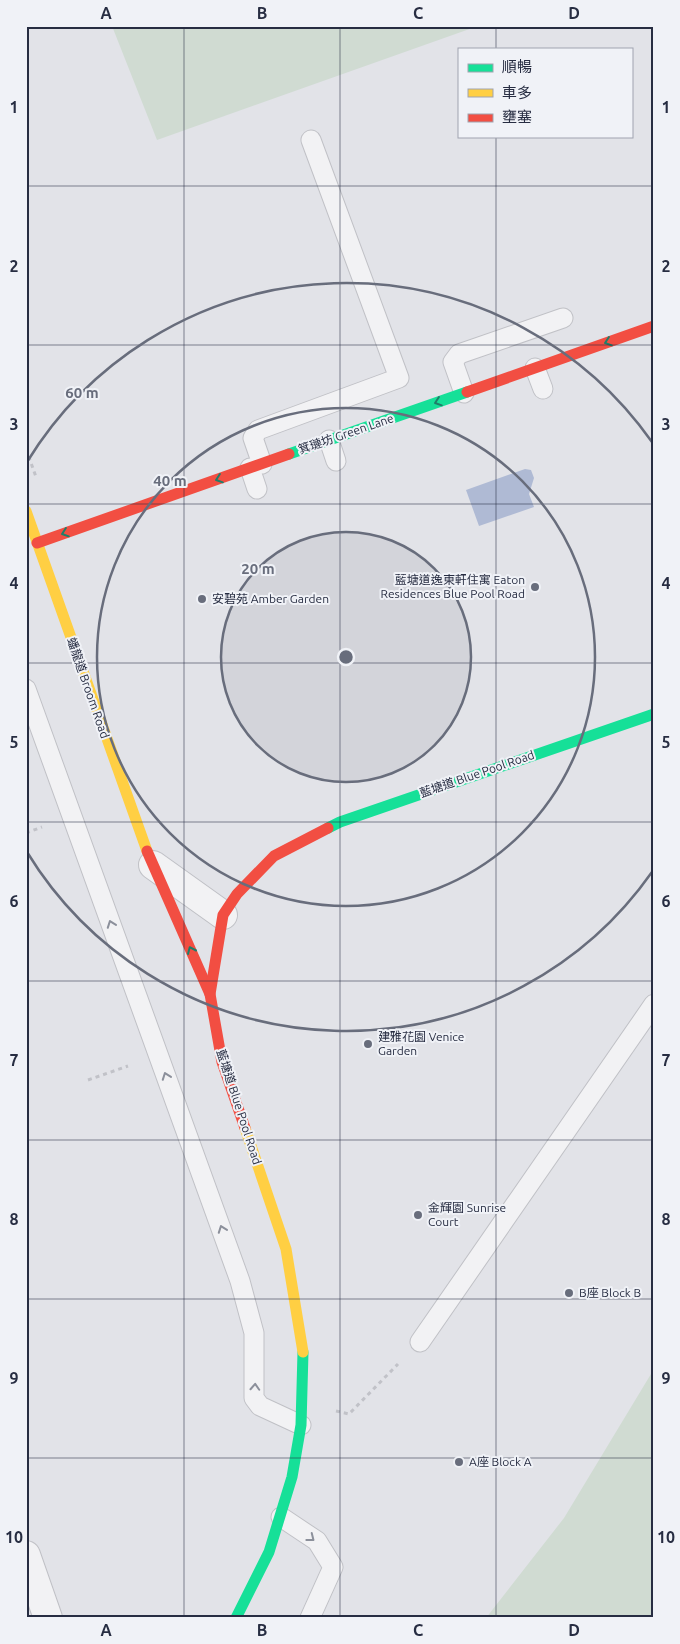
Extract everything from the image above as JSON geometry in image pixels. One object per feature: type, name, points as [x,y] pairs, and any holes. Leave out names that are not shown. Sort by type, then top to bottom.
[{"type":"street","name":"箕璉坊 Green Lane","points":[[32,546],[654,326]]},
{"type":"street","name":"蟠龍道 Broom Road","points":[[26,511],[32,546],[136,824],[210,994]]},
{"type":"street","name":"藍塘道 Blue Pool Road","points":[[236,1618],[269,1552],[292,1477],[301,1425],[303,1347],[286,1250],[222,1062],[210,994],[223,915],[237,894],[274,856],[340,822],[654,714]]},
{"type":"street","points":[[153,865],[223,915]]},
{"type":"street","points":[[26,1555],[48,1616]]},
{"type":"lane","points":[[257,489],[253,438],[258,430],[399,378],[311,140]]},
{"type":"lane","points":[[464,393],[453,362],[458,354],[563,318]]},
{"type":"lane","points":[[535,368],[543,389]]},
{"type":"lane","points":[[329,440],[336,461]]},
{"type":"lane","points":[[26,689],[240,1281],[254,1333],[254,1398],[260,1406],[301,1425]]},
{"type":"lane","points":[[420,1342],[654,1004]]},
{"type":"lane","points":[[281,1517],[317,1541],[333,1568],[310,1618]]},
{"type":"path","points":[[88,1080],[132,1065]]},
{"type":"path","points":[[349,1414],[420,1342]]},
{"type":"shaded area","points":[[112,26],[478,26],[157,140]]},
{"type":"shaded area","points":[[654,1369],[654,1618],[486,1618],[564,1518]]},
{"type":"water","points":[[525,469],[531,470],[534,478],[529,494],[534,507],[479,526],[466,490]]},
{"type":"traffic: fast","points":[[289,454],[467,392]]},
{"type":"traffic: fast","points":[[328,828],[340,822],[654,714]]},
{"type":"traffic: fast","points":[[236,1618],[269,1552],[292,1477],[301,1425],[303,1352]]},
{"type":"traffic: slow","points":[[26,511],[147,851]]},
{"type":"traffic: slow","points":[[245,1128],[286,1249],[303,1352]]},
{"type":"traffic: jam","points":[[467,392],[654,326]]},
{"type":"traffic: jam","points":[[37,543],[289,454]]},
{"type":"traffic: jam","points":[[245,1128],[222,1062],[210,994],[223,915],[237,894],[274,856],[328,828]]},
{"type":"traffic: jam","points":[[147,851],[210,994]]},
{"type":"place","name":"藍塘道逸東軒住寓 Eaton Residences Blue Pool Road","points":[[535,587]]},
{"type":"place","name":"安碧苑 Amber Garden","points":[[202,599]]},
{"type":"place","name":"建雅花園 Venice Garden","points":[[368,1044]]},
{"type":"place","name":"金輝園 Sunrise Court","points":[[418,1215]]},
{"type":"place","name":"B座 Block B","points":[[569,1293]]},
{"type":"place","name":"A座 Block A","points":[[459,1462]]}]
